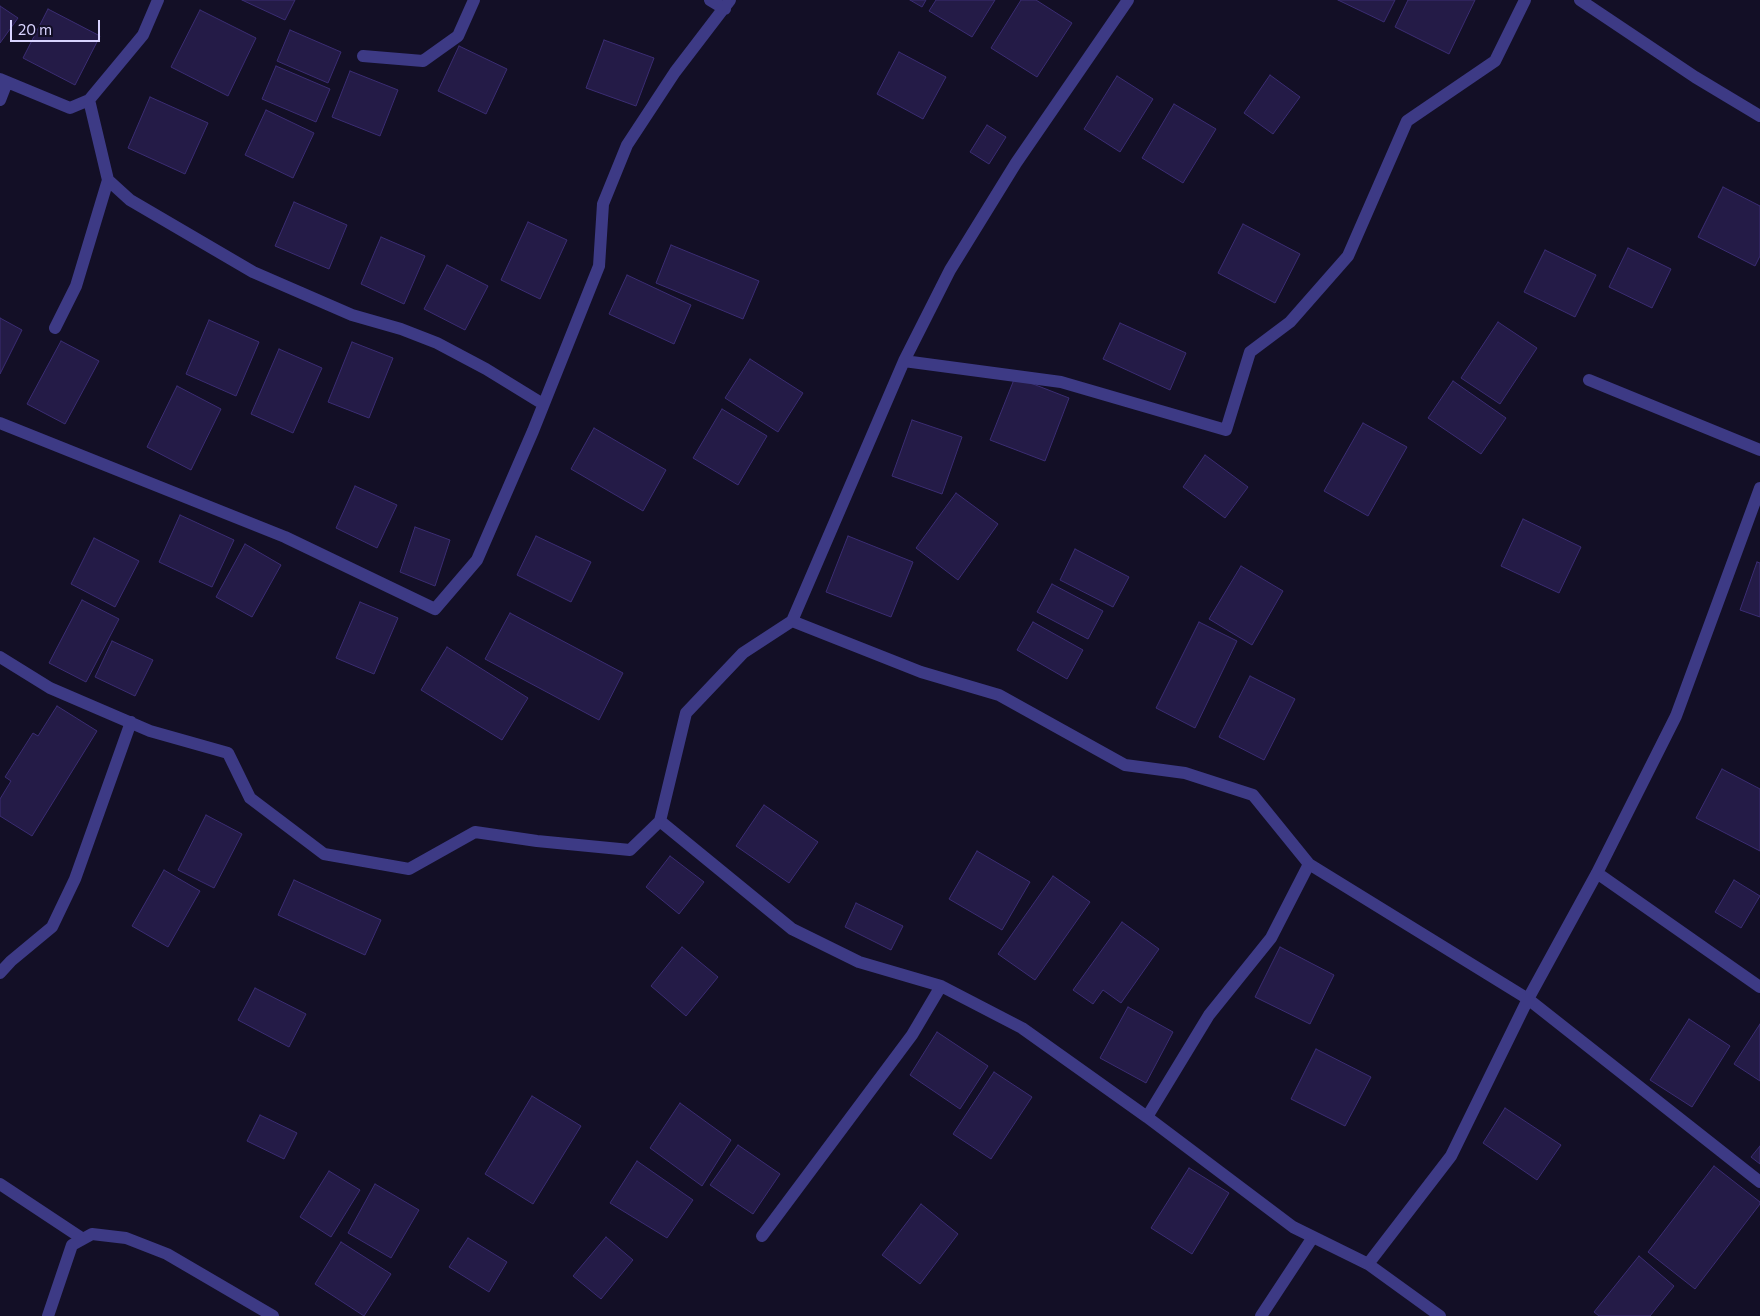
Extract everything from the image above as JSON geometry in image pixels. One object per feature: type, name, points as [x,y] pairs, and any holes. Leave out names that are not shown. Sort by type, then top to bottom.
[{"type":"street","points":[[0,100],[4,80],[70,108],[90,100],[143,35],[158,0]]},
{"type":"street","points":[[363,56],[423,61],[458,36],[474,0]]},
{"type":"street","points":[[0,423],[285,537],[435,609],[477,560],[544,404],[598,266],[604,204],[627,145],[675,72],[727,4],[710,0]]},
{"type":"street","points":[[0,657],[50,688],[150,731],[228,753],[250,798],[324,854],[409,869],[474,832],[537,842],[630,850],[660,820],[686,713],[744,653],[792,621],[904,361],[950,270],[1006,180],[1128,0]]},
{"type":"street","points":[[904,361],[1061,382],[1226,430],[1250,352],[1290,322],[1348,256],[1407,121],[1495,61],[1525,0]]},
{"type":"street","points":[[1580,0],[1695,77],[1760,116]]},
{"type":"street","points":[[55,328],[76,286],[108,180],[90,100]]},
{"type":"street","points":[[108,180],[130,200],[252,272],[352,315],[401,329],[437,343],[544,404]]},
{"type":"street","points":[[1589,380],[1760,450]]},
{"type":"street","points":[[1368,1264],[1450,1156],[1528,999],[1596,873],[1676,716],[1760,488]]},
{"type":"street","points":[[792,621],[921,672],[999,695],[1125,765],[1185,773],[1253,795],[1308,864],[1528,999],[1760,1182]]},
{"type":"street","points":[[0,973],[11,961],[52,927],[75,879],[131,722]]},
{"type":"street","points":[[660,820],[792,929],[859,962],[941,986],[1022,1028],[1146,1117],[1293,1227],[1368,1264],[1440,1316]]},
{"type":"street","points":[[1146,1117],[1209,1015],[1271,938],[1308,864]]},
{"type":"street","points":[[1596,873],[1760,987]]},
{"type":"street","points":[[762,1236],[912,1036],[941,986]]},
{"type":"street","points":[[0,1184],[83,1239]]},
{"type":"street","points":[[48,1316],[72,1245],[92,1234],[126,1238],[167,1254],[273,1316]]},
{"type":"street","points":[[1261,1316],[1313,1237]]},
{"type":"building","points":[[242,0],[295,0],[285,20]]},
{"type":"building","points":[[910,0],[926,0],[922,7]]},
{"type":"building","points":[[936,0],[995,0],[972,37],[929,11]]},
{"type":"building","points":[[1021,0],[1036,0],[1072,23],[1037,77],[991,48]]},
{"type":"building","points":[[1338,0],[1395,0],[1384,22]]},
{"type":"building","points":[[1408,0],[1475,0],[1449,54],[1395,27]]},
{"type":"building","points":[[0,6],[18,18],[0,43]]},
{"type":"building","points":[[48,9],[100,36],[75,85],[23,58]]},
{"type":"building","points":[[200,10],[256,38],[228,96],[171,67]]},
{"type":"building","points":[[290,30],[341,52],[328,83],[277,61]]},
{"type":"building","points":[[604,40],[654,58],[636,106],[586,88]]},
{"type":"building","points":[[459,46],[507,69],[486,114],[438,91]]},
{"type":"building","points":[[899,52],[946,77],[923,119],[877,94]]},
{"type":"building","points":[[276,66],[330,89],[316,122],[262,99]]},
{"type":"building","points":[[350,71],[398,90],[380,136],[332,117]]},
{"type":"building","points":[[1270,75],[1300,97],[1273,134],[1244,113]]},
{"type":"building","points":[[1117,76],[1153,99],[1120,152],[1084,129]]},
{"type":"building","points":[[150,97],[208,123],[185,174],[128,148]]},
{"type":"building","points":[[1174,104],[1216,129],[1183,183],[1142,158]]},
{"type":"building","points":[[266,110],[314,133],[293,178],[245,155]]},
{"type":"building","points":[[987,125],[1006,137],[989,164],[970,152]]},
{"type":"building","points":[[1723,187],[1760,206],[1760,256],[1755,266],[1698,237]]},
{"type":"building","points":[[294,202],[347,225],[329,269],[275,246]]},
{"type":"building","points":[[528,222],[567,240],[540,299],[501,280]]},
{"type":"building","points":[[1243,224],[1300,254],[1275,303],[1218,273]]},
{"type":"building","points":[[381,237],[425,256],[404,304],[361,284]]},
{"type":"building","points":[[671,245],[759,281],[743,319],[656,283]]},
{"type":"building","points":[[1628,248],[1671,269],[1652,308],[1609,287]]},
{"type":"building","points":[[1545,250],[1596,275],[1575,317],[1524,292]]},
{"type":"building","points":[[447,265],[488,286],[465,330],[424,309]]},
{"type":"building","points":[[627,275],[691,305],[674,344],[609,314]]},
{"type":"building","points":[[0,318],[22,330],[0,374]]},
{"type":"building","points":[[209,320],[259,342],[236,396],[186,374]]},
{"type":"building","points":[[1498,322],[1537,348],[1500,404],[1461,378]]},
{"type":"building","points":[[1120,323],[1186,353],[1170,390],[1103,359]]},
{"type":"building","points":[[61,341],[99,361],[65,424],[27,404]]},
{"type":"building","points":[[352,342],[393,358],[369,418],[328,402]]},
{"type":"building","points":[[279,349],[322,368],[293,433],[251,414]]},
{"type":"building","points":[[750,359],[803,393],[778,432],[725,398]]},
{"type":"building","points":[[1015,377],[1069,398],[1045,461],[990,440]]},
{"type":"building","points":[[1453,381],[1506,418],[1481,454],[1428,418]]},
{"type":"building","points":[[177,386],[221,409],[191,470],[147,447]]},
{"type":"building","points":[[722,409],[767,436],[738,485],[693,458]]},
{"type":"building","points":[[912,420],[962,437],[942,494],[892,476]]},
{"type":"building","points":[[1363,423],[1407,447],[1368,516],[1324,491]]},
{"type":"building","points":[[594,428],[666,470],[643,511],[571,469]]},
{"type":"building","points":[[1205,455],[1248,487],[1225,518],[1183,487]]},
{"type":"building","points":[[355,486],[397,505],[377,548],[336,528]]},
{"type":"building","points":[[956,493],[998,524],[958,580],[916,548]]},
{"type":"building","points":[[180,515],[234,540],[212,587],[159,562]]},
{"type":"building","points":[[1523,519],[1581,547],[1559,593],[1501,566]]},
{"type":"building","points":[[415,527],[450,540],[435,586],[400,572]]},
{"type":"building","points":[[536,536],[591,562],[571,602],[517,575]]},
{"type":"building","points":[[848,536],[913,562],[891,617],[826,592]]},
{"type":"building","points":[[94,538],[139,561],[115,607],[71,584]]},
{"type":"building","points":[[245,544],[281,565],[252,617],[216,597]]},
{"type":"building","points":[[1075,549],[1129,577],[1113,607],[1060,580]]},
{"type":"building","points":[[1757,562],[1760,563],[1760,617],[1740,610]]},
{"type":"building","points":[[1241,566],[1283,591],[1252,645],[1209,619]]},
{"type":"building","points":[[1052,584],[1103,611],[1088,639],[1037,612]]},
{"type":"building","points":[[82,600],[119,619],[86,682],[49,663]]},
{"type":"building","points":[[360,602],[398,618],[374,674],[336,658]]},
{"type":"building","points":[[510,613],[623,673],[599,720],[485,659]]},
{"type":"building","points":[[1033,622],[1083,650],[1067,679],[1017,650]]},
{"type":"building","points":[[1199,622],[1237,641],[1195,728],[1156,708]]},
{"type":"building","points":[[112,641],[153,660],[135,696],[95,677]]},
{"type":"building","points":[[447,647],[528,698],[502,740],[421,690]]},
{"type":"building","points":[[1250,676],[1295,699],[1264,760],[1219,737]]},
{"type":"building","points":[[57,706],[97,731],[32,836],[0,816],[0,799],[11,781],[5,777],[33,733],[38,736]]},
{"type":"building","points":[[1722,769],[1760,789],[1760,851],[1696,818]]},
{"type":"building","points":[[764,805],[818,842],[789,883],[736,846]]},
{"type":"building","points":[[206,815],[242,834],[214,888],[178,870]]},
{"type":"building","points":[[977,851],[1030,882],[1002,930],[949,899]]},
{"type":"building","points":[[670,856],[704,882],[679,914],[646,887]]},
{"type":"building","points":[[164,870],[200,891],[168,947],[132,926]]},
{"type":"building","points":[[1053,876],[1090,902],[1035,980],[998,954]]},
{"type":"building","points":[[294,880],[381,920],[365,955],[278,915]]},
{"type":"building","points":[[1734,880],[1760,896],[1741,928],[1715,912]]},
{"type":"building","points":[[856,903],[903,926],[891,950],[845,927]]},
{"type":"building","points":[[1122,922],[1159,949],[1121,1003],[1103,990],[1093,1004],[1073,990]]},
{"type":"building","points":[[682,947],[718,977],[686,1016],[651,986]]},
{"type":"building","points":[[1280,947],[1334,975],[1310,1024],[1255,997]]},
{"type":"building","points":[[255,988],[306,1014],[289,1047],[238,1020]]},
{"type":"building","points":[[1128,1007],[1173,1032],[1146,1083],[1100,1058]]},
{"type":"building","points":[[1689,1019],[1730,1046],[1692,1107],[1650,1080]]},
{"type":"building","points":[[1760,1024],[1760,1081],[1734,1064]]},
{"type":"building","points":[[937,1032],[988,1066],[960,1109],[910,1075]]},
{"type":"building","points":[[1316,1049],[1371,1077],[1345,1126],[1291,1099]]},
{"type":"building","points":[[994,1072],[1032,1097],[991,1159],[953,1134]]},
{"type":"building","points":[[532,1096],[581,1126],[533,1204],[485,1174]]},
{"type":"building","points":[[680,1103],[731,1140],[702,1186],[650,1148]]},
{"type":"building","points":[[1505,1108],[1561,1145],[1537,1180],[1483,1143]]},
{"type":"building","points":[[260,1115],[297,1133],[284,1159],[247,1141]]},
{"type":"building","points":[[738,1145],[780,1174],[753,1214],[710,1185]]},
{"type":"building","points":[[1760,1146],[1760,1164],[1751,1157]]},
{"type":"building","points":[[637,1161],[693,1200],[667,1238],[610,1203]]},
{"type":"building","points":[[1714,1166],[1760,1202],[1760,1204],[1695,1289],[1648,1252]]},
{"type":"building","points":[[1189,1168],[1229,1193],[1192,1254],[1151,1228]]},
{"type":"building","points":[[329,1171],[360,1190],[331,1237],[300,1217]]},
{"type":"building","points":[[375,1184],[419,1210],[391,1258],[348,1233]]},
{"type":"building","points":[[921,1204],[958,1234],[920,1284],[882,1255]]},
{"type":"building","points":[[606,1237],[633,1260],[601,1299],[573,1276]]},
{"type":"building","points":[[468,1238],[507,1262],[489,1292],[449,1267]]},
{"type":"building","points":[[341,1242],[391,1274],[364,1316],[315,1284]]},
{"type":"building","points":[[1639,1256],[1674,1286],[1650,1316],[1599,1316],[1594,1312]]}]
